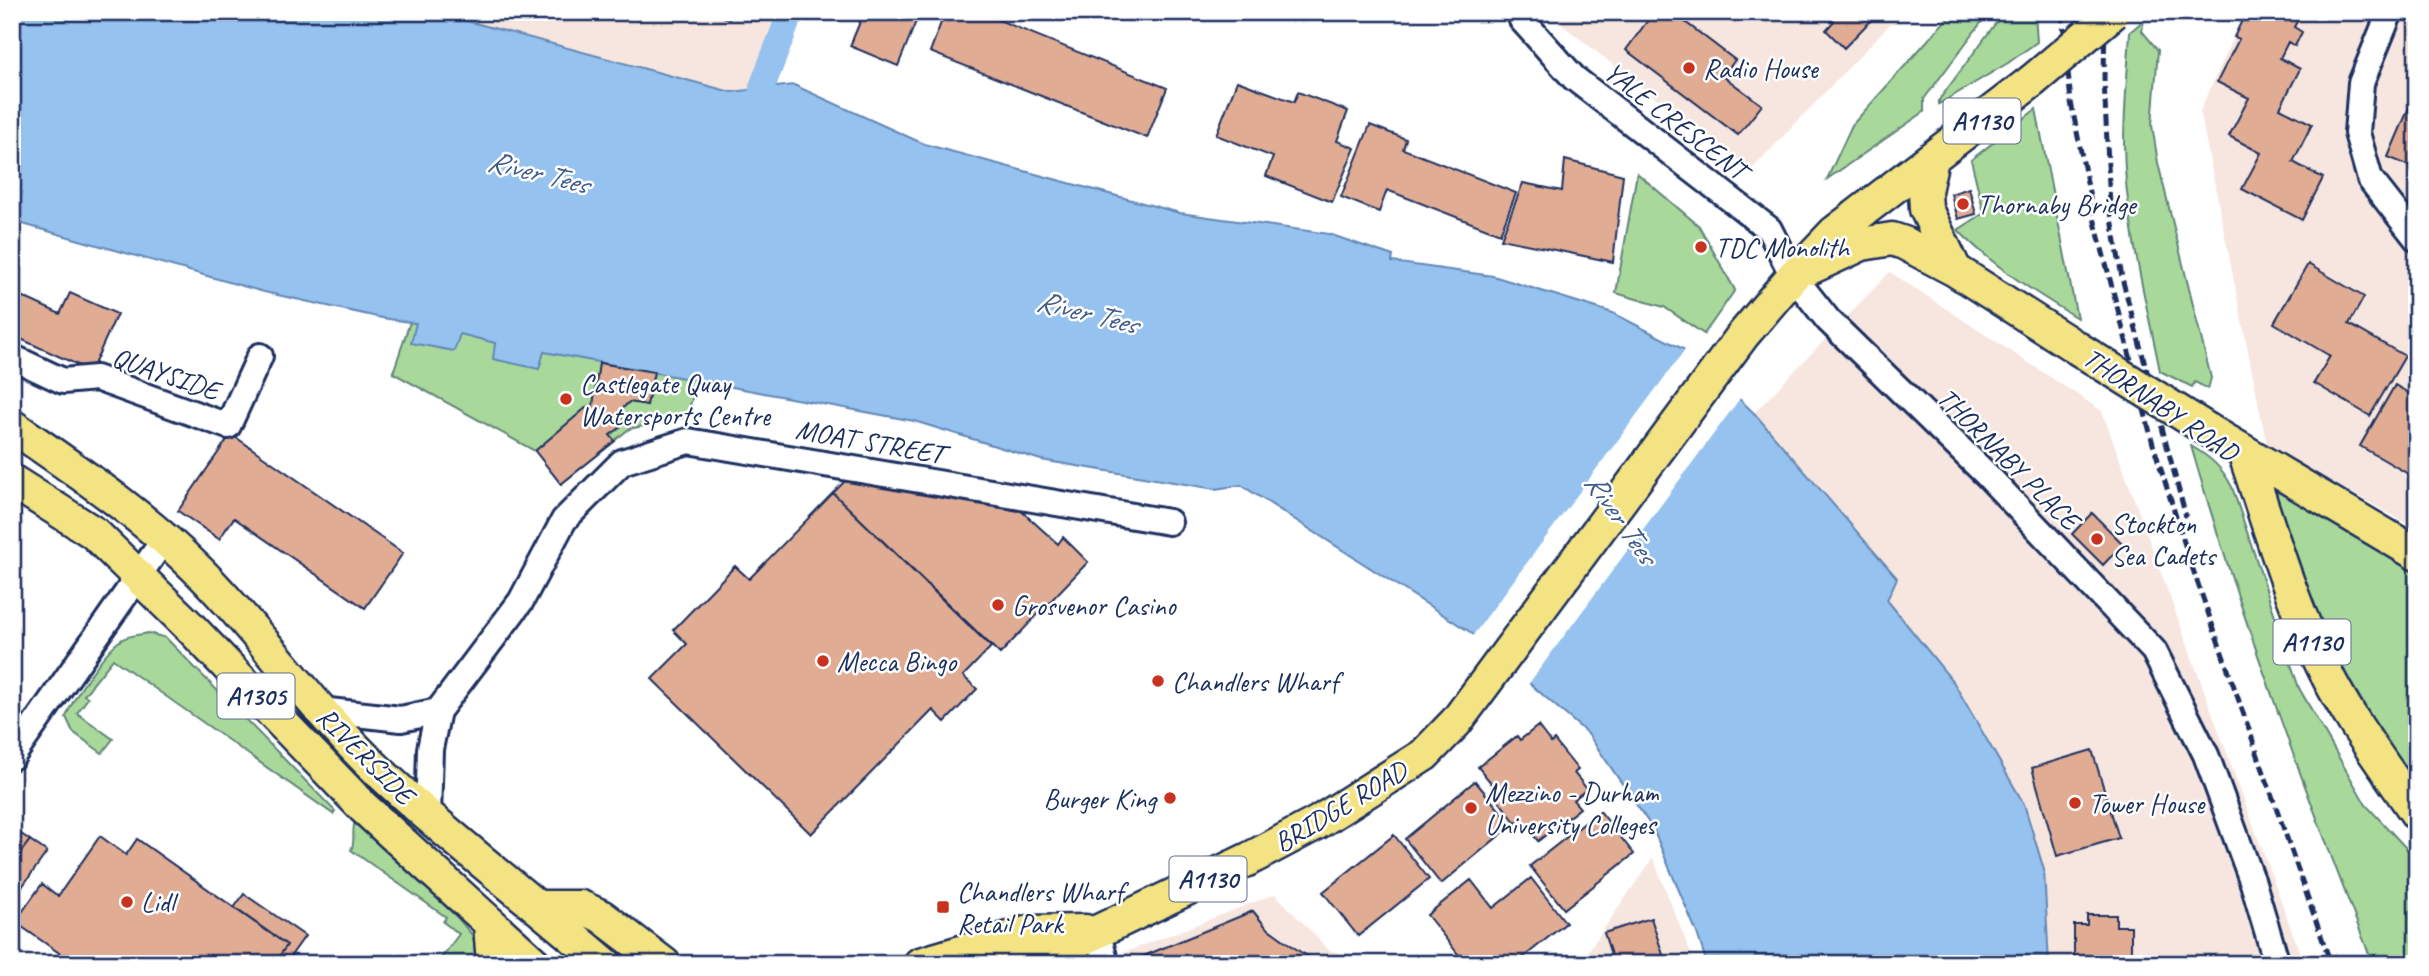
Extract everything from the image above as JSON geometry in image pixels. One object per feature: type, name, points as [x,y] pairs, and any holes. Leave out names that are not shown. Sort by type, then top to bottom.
[{"type":"main road","name":"A1130","points":[[1793,276],[1834,233],[2032,81],[2110,14]]},
{"type":"main road","name":"A1130","points":[[1932,159],[1925,191],[1926,209],[1955,270]]},
{"type":"main road","name":"A1130","points":[[1793,276],[1862,244],[1892,240],[1905,243],[1955,270]]},
{"type":"main road","name":"THORNABY ROAD","points":[[1955,270],[2244,452],[2298,611],[2325,670],[2342,701],[2417,814]]},
{"type":"main road","name":"BRIDGE ROAD","points":[[1016,964],[1055,952],[1249,859],[1317,824],[1424,755],[1456,722],[1743,335],[1793,276]]},
{"type":"main road","name":"RIVERSIDE","points":[[12,426],[165,538],[211,584],[320,710],[369,762],[428,816],[605,964]]},
{"type":"main road","points":[[2244,452],[2417,554]]},
{"type":"main road","name":"RIVERSIDE","points":[[12,481],[94,533],[189,626],[363,807],[535,964]]},
{"type":"main road","points":[[539,907],[581,907],[601,916],[664,964]]},
{"type":"main road","points":[[490,924],[493,964]]},
{"type":"main road","name":"BRIDGE ROAD","points":[[920,964],[1029,932],[1097,931]]},
{"type":"street","name":"YALE CRESCENT","points":[[1519,12],[1522,20],[1574,78],[1769,229],[1793,276]]},
{"type":"street","points":[[2390,12],[2361,82],[2357,133],[2370,179],[2417,239]]},
{"type":"street","name":"THORNABY PLACE","points":[[1793,276],[1828,320],[1987,475],[2154,651],[2206,755],[2253,883],[2277,964]]},
{"type":"street","name":"QUAYSIDE","points":[[12,357],[63,381],[96,378],[228,426],[260,356]]},
{"type":"street","name":"MOAT STREET","points":[[428,816],[430,748],[438,711],[521,601],[564,520],[622,462],[688,440],[1169,522]]},
{"type":"street","points":[[12,757],[165,538]]},
{"type":"street","points":[[320,710],[401,719],[438,711]]},
{"type":"street","points":[[1097,931],[1106,964]]},
{"type":"shaded area","points":[[434,12],[790,12],[762,87],[731,92]]},
{"type":"shaded area","points":[[1554,12],[1898,12],[1892,22],[1750,171],[1557,21]]},
{"type":"shaded area","points":[[2245,12],[2417,12],[2417,529],[2267,446],[2200,111]]},
{"type":"shaded area","points":[[1890,272],[2102,411],[2304,964],[2049,964],[2044,870],[2024,804],[1954,683],[1886,600],[1897,577],[1754,413]]},
{"type":"shaded area","points":[[1653,858],[1695,964],[1578,964],[1582,960]]},
{"type":"shaded area","points":[[1275,894],[1329,950],[1375,964],[1095,964]]},
{"type":"green space","points":[[1953,12],[1989,12],[1924,99],[1924,112],[1827,179],[1852,125]]},
{"type":"green space","points":[[2004,12],[2035,12],[2037,42],[2008,63],[1939,104],[1939,100]]},
{"type":"green space","points":[[2144,20],[2142,31],[2158,50],[2152,125],[2158,163],[2211,378],[2208,389],[2195,382],[2192,387],[2160,371],[2137,258],[2125,173],[2124,130],[2130,32]]},
{"type":"green space","points":[[2036,109],[2077,318],[2000,267],[1958,230],[1984,213],[1971,160]]},
{"type":"green space","points":[[1637,173],[1699,226],[1735,290],[1704,334],[1664,307],[1616,293]]},
{"type":"green space","name":"Castlegate Quay Watersports Centre","points":[[410,322],[697,380],[687,417],[629,429],[561,484],[535,451],[393,373]]},
{"type":"green space","points":[[2191,446],[2215,463],[2232,487],[2299,688],[2366,805],[2417,860],[2417,964],[2373,964],[2276,706]]},
{"type":"green space","points":[[2282,489],[2417,573],[2417,788],[2363,711],[2331,651],[2301,576],[2275,499],[2276,493]]},
{"type":"green space","points":[[148,633],[166,638],[335,811],[333,814],[113,659],[84,695],[88,698],[77,713],[113,739],[102,753],[73,732],[66,717],[98,664],[121,640]]},
{"type":"green space","points":[[355,822],[457,917],[473,936],[478,964],[437,964],[459,934],[443,922],[446,917],[351,850]]},
{"type":"water","name":"River Tees","points":[[12,12],[434,12],[731,92],[794,85],[924,144],[1180,213],[1329,234],[1393,256],[1392,262],[1493,276],[1613,313],[1691,353],[1754,413],[1897,578],[1887,600],[1954,683],[2024,804],[2044,870],[2049,964],[1707,964],[1697,933],[1653,829],[1588,734],[1470,632],[1241,485],[1215,489],[1041,460],[914,421],[544,352],[539,369],[493,359],[495,343],[460,334],[454,351],[411,343],[416,323],[264,292],[12,221]]},
{"type":"pier","points":[[1687,347],[1694,350],[1741,397],[1527,686],[1471,638]]},
{"type":"building","points":[[710,12],[731,12],[729,19]]},
{"type":"building","points":[[864,12],[938,12],[935,20],[919,14],[898,66],[850,46]]},
{"type":"building","points":[[945,12],[979,12],[1167,88],[1147,138],[930,52]]},
{"type":"building","name":"Radio House","points":[[1654,12],[1672,12],[1735,60],[1723,76],[1762,105],[1738,135],[1626,50]]},
{"type":"building","points":[[1822,12],[1879,12],[1844,48],[1826,30],[1834,21]]},
{"type":"building","points":[[2246,12],[2302,12],[2294,27],[2302,32],[2295,46],[2288,42],[2280,58],[2300,69],[2280,108],[2312,124],[2293,162],[2323,178],[2302,220],[2242,189],[2261,153],[2229,136],[2249,98],[2217,82],[2239,39],[2234,37]]},
{"type":"building","points":[[1237,81],[1294,102],[1298,92],[1348,111],[1337,141],[1355,148],[1332,202],[1266,176],[1273,157],[1216,135]]},
{"type":"building","points":[[2417,89],[2417,169],[2388,157]]},
{"type":"building","points":[[1370,125],[1406,139],[1403,149],[1516,193],[1500,234],[1387,190],[1379,212],[1341,197]]},
{"type":"building","points":[[1565,160],[1623,175],[1613,262],[1501,239],[1523,183],[1562,191]]},
{"type":"building","name":"Thornaby Bridge","points":[[1969,188],[1976,214],[1958,219],[1951,194]]},
{"type":"building","points":[[2308,264],[2364,297],[2349,324],[2405,356],[2370,416],[2314,383],[2330,356],[2274,323]]},
{"type":"building","points":[[12,292],[60,314],[70,293],[117,314],[91,371],[12,335]]},
{"type":"building","points":[[599,363],[654,372],[647,405],[629,402],[623,408],[620,428],[610,435],[615,441],[561,484],[535,451],[588,406],[592,413]]},
{"type":"building","points":[[2395,385],[2417,398],[2417,479],[2360,446]]},
{"type":"building","points":[[231,434],[403,553],[365,608],[234,518],[219,539],[178,511]]},
{"type":"building","name":"Grosvenor Casino","points":[[853,473],[1017,507],[1058,544],[1063,537],[1088,562],[1000,654],[833,493]]},
{"type":"building","name":"Mecca Bingo","points":[[833,493],[991,647],[963,676],[977,689],[945,722],[933,710],[811,834],[652,679],[687,644],[673,630],[735,566],[749,579]]},
{"type":"building","name":"Stockton Sea Cadets","points":[[2092,513],[2123,544],[2103,565],[2072,534]]},
{"type":"building","points":[[1538,726],[1551,743],[1554,740],[1578,770],[1574,773],[1587,789],[1573,800],[1580,808],[1538,841],[1521,819],[1516,823],[1492,792],[1496,789],[1478,767],[1517,736],[1520,740]]},
{"type":"building","name":"Tower House","points":[[2092,750],[2119,838],[2057,856],[2032,768]]},
{"type":"building","points":[[1475,781],[1512,825],[1441,884],[1405,839]]},
{"type":"building","points":[[1600,811],[1634,854],[1564,909],[1530,866]]},
{"type":"building","points":[[12,828],[30,840],[12,864]]},
{"type":"building","points":[[1394,835],[1429,879],[1358,936],[1323,892]]},
{"type":"building","name":"Lidl","points":[[100,836],[126,855],[137,839],[287,945],[274,964],[75,964],[15,922],[42,884],[58,896]]},
{"type":"building","points":[[30,840],[47,852],[12,901],[12,864]]},
{"type":"building","points":[[1531,878],[1566,923],[1515,964],[1466,964],[1427,915],[1471,880],[1493,908]]},
{"type":"building","points":[[244,894],[305,936],[285,964],[274,964],[287,945],[234,908]]},
{"type":"building","points":[[1253,911],[1266,927],[1322,964],[1139,964],[1139,958]]},
{"type":"building","points":[[2087,915],[2116,915],[2116,926],[2131,926],[2131,964],[2074,964],[2074,925],[2087,925]]},
{"type":"building","points":[[1651,918],[1666,964],[1614,964],[1604,933]]},
{"type":"waterway","points":[[757,122],[762,87],[791,12]]},
{"type":"railway","points":[[2062,12],[2071,102],[2095,222],[2153,444],[2190,561],[2331,964]]},
{"type":"railway","points":[[2105,12],[2104,79],[2110,207],[2122,278],[2186,517]]},
{"type":"place","name":"Radio House","points":[[1689,68]]},
{"type":"place","name":"Thornaby Bridge","points":[[1963,204]]},
{"type":"place","name":"TDC Monolith","points":[[1701,247]]},
{"type":"place","name":"Castlegate Quay Watersports Centre","points":[[566,399]]},
{"type":"place","name":"Stockton Sea Cadets","points":[[2097,539]]},
{"type":"place","name":"Grosvenor Casino","points":[[998,605]]},
{"type":"place","name":"Mecca Bingo","points":[[823,661]]},
{"type":"place","name":"Chandlers Wharf","points":[[1158,681]]},
{"type":"place","name":"Burger King","points":[[1170,798]]},
{"type":"place","name":"Tower House","points":[[2075,803]]},
{"type":"place","name":"Mezzino - Durham University Colleges","points":[[1471,808]]},
{"type":"place","name":"Lidl","points":[[127,902]]},
{"type":"place","name":"Chandlers Wharf Retail Park","points":[[943,907]]}]
